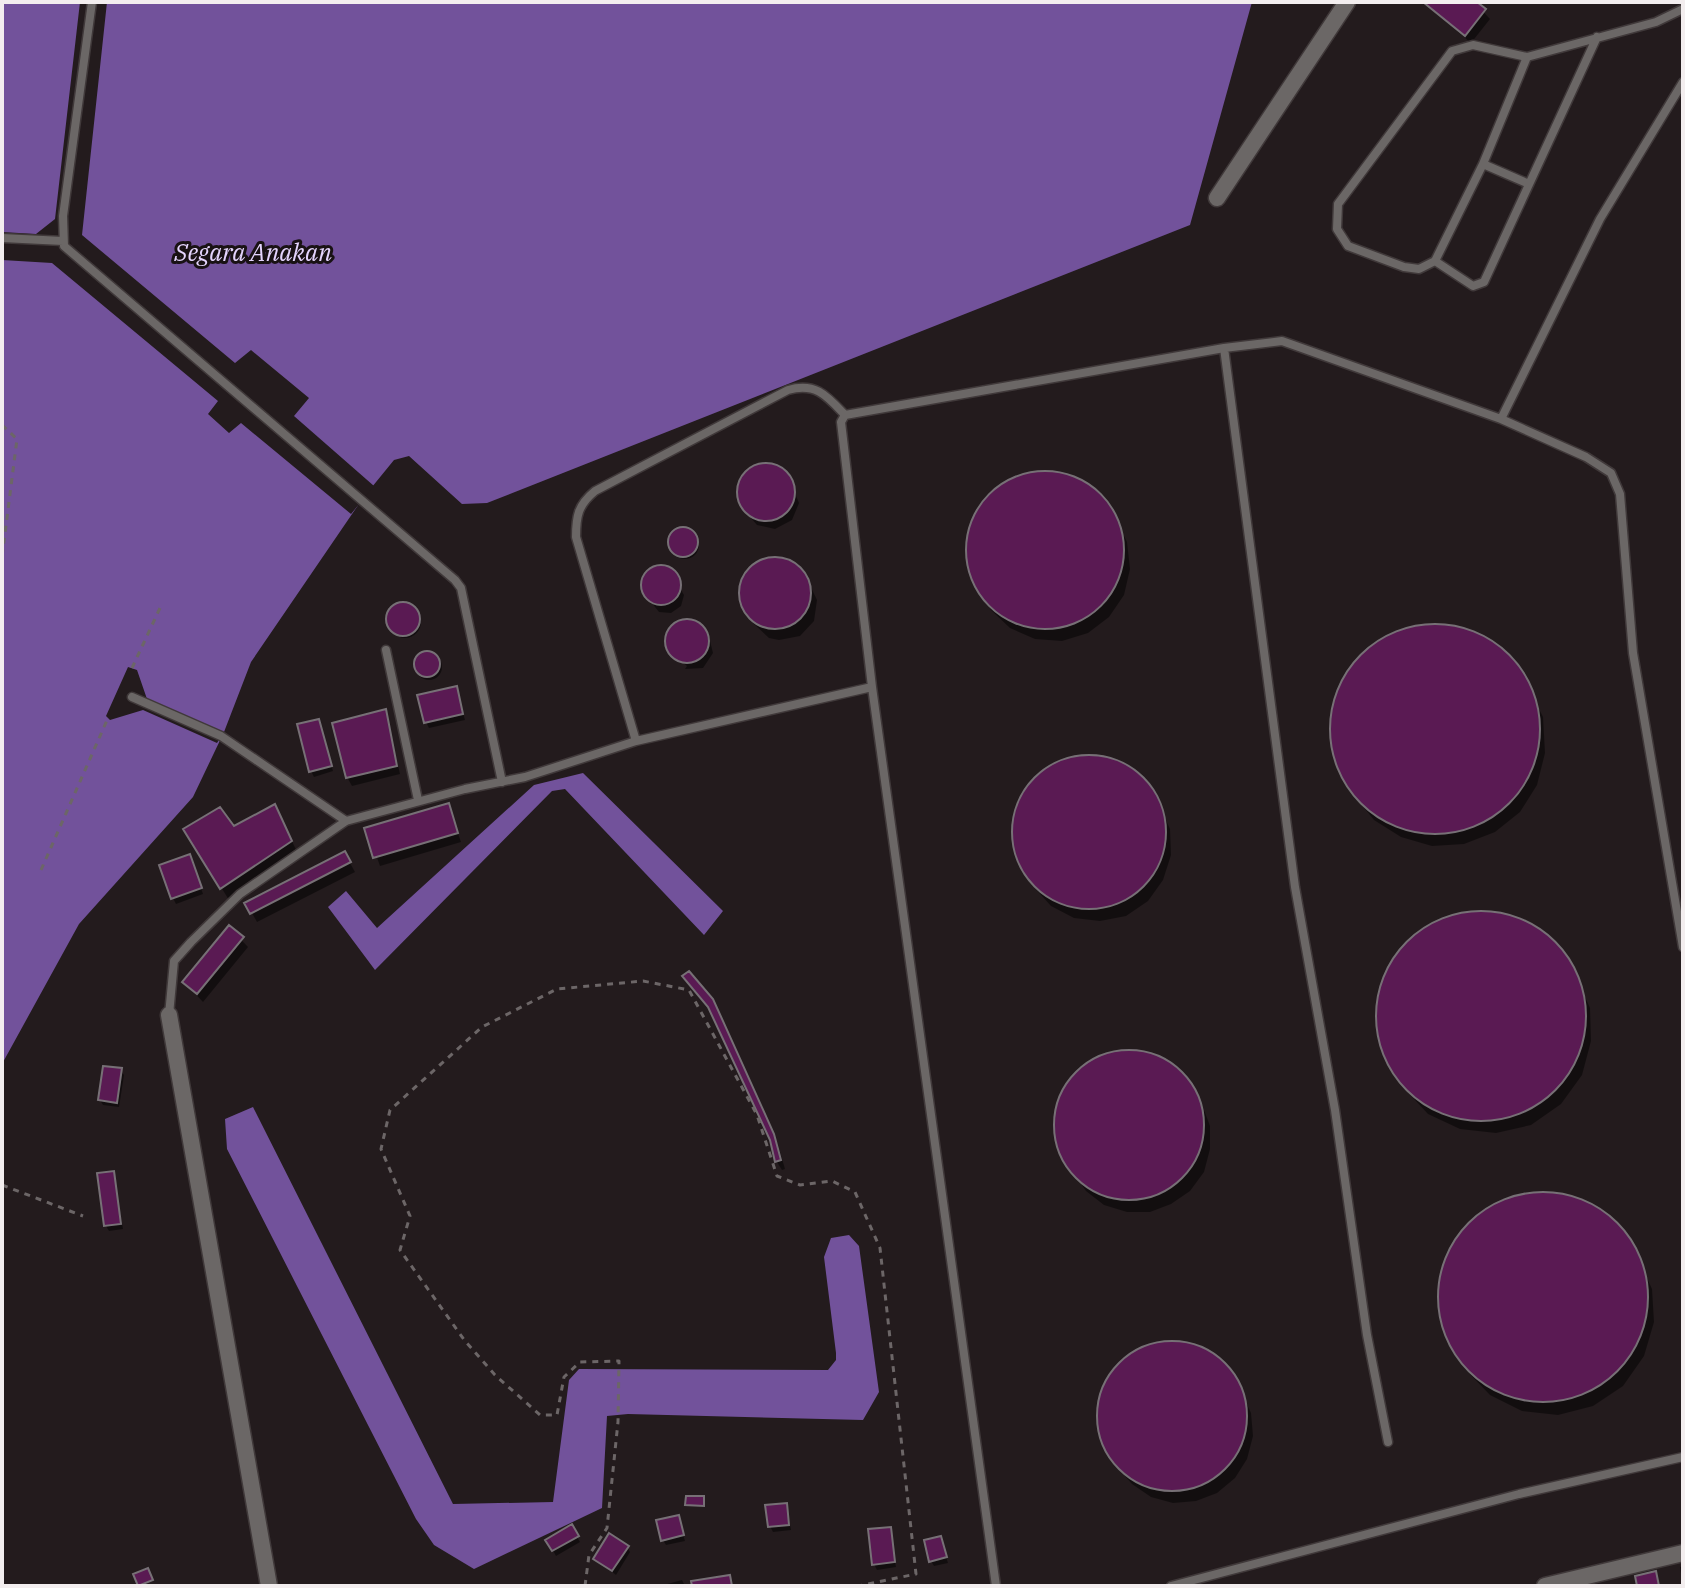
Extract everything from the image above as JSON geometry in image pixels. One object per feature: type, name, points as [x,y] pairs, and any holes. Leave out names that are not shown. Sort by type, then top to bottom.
[{"type":"street","points":[[1217,198],[1347,2]]},
{"type":"street","points":[[169,1015],[269,1586]]},
{"type":"street","points":[[1545,1586],[1683,1553]]},
{"type":"lane","points":[[92,2],[63,216],[63,241],[75,258],[455,580],[461,588],[502,782]]},
{"type":"lane","points":[[1527,57],[1483,164],[1435,261],[1419,269],[1404,267],[1348,246],[1337,229],[1338,204],[1452,51],[1473,45],[1527,57],[1656,22],[1683,9]]},
{"type":"lane","points":[[1435,261],[1473,286],[1484,282],[1597,37]]},
{"type":"lane","points":[[1501,419],[1600,219],[1683,82]]},
{"type":"lane","points":[[1483,164],[1529,184]]},
{"type":"lane","points":[[2,238],[63,241]]},
{"type":"lane","points":[[845,415],[1224,348],[1282,341],[1501,419],[1606,467],[1620,494],[1633,653],[1683,947]]},
{"type":"lane","points":[[1224,348],[1295,887],[1335,1110],[1367,1335],[1388,1442]]},
{"type":"lane","points":[[636,741],[576,537],[576,517],[581,502],[595,491],[788,390],[805,385],[822,390],[845,415]]},
{"type":"lane","points":[[845,415],[841,422],[872,687],[996,1586]]},
{"type":"lane","points":[[386,650],[418,800]]},
{"type":"lane","points":[[169,1015],[174,961],[191,942],[240,894],[346,821],[418,800],[502,782],[636,741],[872,687]]},
{"type":"lane","points":[[132,697],[221,736],[346,821]]},
{"type":"lane","points":[[1171,1586],[1519,1494],[1683,1457]]},
{"type":"path","points":[[2,425],[17,439],[2,557]]},
{"type":"path","points":[[132,668],[160,608]]},
{"type":"path","points":[[41,870],[108,718]]},
{"type":"path","points":[[585,1586],[589,1555],[607,1528],[618,1422],[619,1361],[580,1362],[564,1377],[557,1415],[540,1415],[495,1375],[465,1341],[400,1250],[410,1216],[381,1149],[390,1110],[482,1027],[557,989],[643,981],[689,990],[757,1115],[777,1176],[800,1185],[832,1181],[855,1192],[880,1248],[916,1574],[858,1586]]},
{"type":"path","points":[[2,1185],[83,1216]]},
{"type":"water","name":"Segara Anakan","points":[[2,2],[1252,2],[1190,225],[487,503],[462,504],[409,456],[394,460],[363,498],[251,662],[224,732],[193,797],[79,924],[2,1064]]},
{"type":"water","points":[[583,773],[723,911],[704,935],[565,789],[552,791],[375,970],[328,907],[346,891],[377,928],[534,785]]},
{"type":"water","points":[[253,1107],[453,1504],[553,1502],[569,1380],[579,1369],[828,1370],[836,1360],[824,1257],[831,1238],[849,1235],[859,1246],[879,1392],[863,1420],[607,1416],[602,1508],[474,1569],[434,1545],[416,1519],[227,1149],[225,1119]]},
{"type":"pier","points":[[80,2],[107,2],[82,235],[235,363],[251,350],[309,398],[294,416],[374,486],[351,514],[241,423],[229,433],[208,414],[218,401],[52,263],[2,260],[2,232],[36,234],[55,219]]},
{"type":"pier","points":[[128,667],[137,670],[147,699],[224,732],[217,743],[143,710],[110,720],[106,716]]},
{"type":"building","points":[[1423,2],[1477,2],[1486,9],[1465,36]]},
{"type":"building","points":[[766,463],[777,465],[786,472],[793,481],[793,503],[786,512],[777,519],[766,521],[755,519],[746,512],[739,503],[737,492],[739,481],[746,472],[755,465]]},
{"type":"building","points":[[1045,471],[1075,477],[1101,494],[1118,520],[1124,550],[1118,580],[1101,606],[1075,623],[1045,629],[1015,623],[989,606],[972,580],[966,550],[972,520],[989,494],[1015,477]]},
{"type":"building","points":[[683,527],[693,532],[698,542],[693,552],[683,557],[673,552],[668,542],[673,532]]},
{"type":"building","points":[[775,557],[795,563],[805,573],[811,593],[805,613],[795,623],[775,629],[755,623],[745,613],[739,593],[745,573],[755,563]]},
{"type":"building","points":[[661,565],[675,571],[681,585],[675,599],[661,605],[647,599],[641,585],[647,571]]},
{"type":"building","points":[[403,602],[415,607],[420,619],[415,631],[403,636],[391,631],[386,619],[391,607]]},
{"type":"building","points":[[687,619],[702,626],[709,641],[702,656],[687,663],[672,656],[665,641],[672,626]]},
{"type":"building","points":[[1435,624],[1475,632],[1509,655],[1532,689],[1540,729],[1532,769],[1509,803],[1475,826],[1435,834],[1395,826],[1361,803],[1338,769],[1330,729],[1338,689],[1361,655],[1395,632]]},
{"type":"building","points":[[427,651],[436,655],[440,664],[436,673],[427,677],[418,673],[414,664],[418,655]]},
{"type":"building","points":[[457,686],[463,714],[424,723],[417,695]]},
{"type":"building","points":[[386,709],[397,766],[346,778],[332,723]]},
{"type":"building","points":[[319,719],[332,766],[309,772],[297,724]]},
{"type":"building","points":[[1089,755],[1118,761],[1143,778],[1160,803],[1166,832],[1160,861],[1143,886],[1118,903],[1089,909],[1060,903],[1035,886],[1018,861],[1012,832],[1018,803],[1035,778],[1060,761]]},
{"type":"building","points":[[449,803],[458,833],[373,858],[364,828]]},
{"type":"building","points":[[275,804],[292,841],[220,889],[183,829],[220,807],[234,826]]},
{"type":"building","points":[[345,851],[351,862],[250,914],[244,903]]},
{"type":"building","points":[[190,854],[202,888],[171,899],[159,865]]},
{"type":"building","points":[[1481,911],[1521,919],[1555,942],[1578,976],[1586,1016],[1578,1056],[1555,1090],[1521,1113],[1481,1121],[1441,1113],[1407,1090],[1384,1056],[1376,1016],[1384,976],[1407,942],[1441,919]]},
{"type":"building","points":[[229,925],[244,937],[197,994],[182,982]]},
{"type":"building","points":[[689,971],[713,999],[774,1134],[781,1160],[775,1162],[770,1140],[708,1007],[682,976]]},
{"type":"building","points":[[1129,1050],[1158,1055],[1182,1072],[1199,1096],[1204,1125],[1199,1154],[1182,1178],[1158,1195],[1129,1200],[1100,1195],[1076,1178],[1059,1154],[1054,1125],[1059,1096],[1076,1072],[1100,1055]]},
{"type":"building","points":[[103,1066],[122,1068],[117,1103],[98,1100]]},
{"type":"building","points":[[114,1171],[121,1224],[104,1226],[97,1173]]},
{"type":"building","points":[[1543,1192],[1583,1200],[1617,1223],[1640,1257],[1648,1297],[1640,1337],[1617,1371],[1583,1394],[1543,1402],[1503,1394],[1469,1371],[1446,1337],[1438,1297],[1446,1257],[1469,1223],[1503,1200]]},
{"type":"building","points":[[1172,1341],[1201,1347],[1225,1363],[1241,1387],[1247,1416],[1241,1445],[1225,1469],[1201,1485],[1172,1491],[1143,1485],[1119,1469],[1103,1445],[1097,1416],[1103,1387],[1119,1363],[1143,1347]]},
{"type":"building","points":[[686,1496],[704,1496],[704,1506],[685,1505]]},
{"type":"building","points":[[787,1503],[789,1525],[768,1527],[765,1505]]},
{"type":"building","points":[[679,1515],[684,1535],[661,1541],[656,1520]]},
{"type":"building","points":[[572,1524],[579,1536],[552,1551],[545,1540]]},
{"type":"building","points":[[891,1527],[895,1562],[872,1565],[868,1529]]},
{"type":"building","points":[[609,1533],[629,1546],[612,1571],[593,1559]]},
{"type":"building","points":[[941,1536],[947,1557],[929,1562],[924,1540]]},
{"type":"building","points":[[148,1568],[153,1580],[138,1586],[133,1574]]},
{"type":"building","points":[[1656,1571],[1659,1586],[1637,1586],[1635,1576]]},
{"type":"building","points":[[730,1575],[732,1586],[692,1586],[691,1581]]}]
